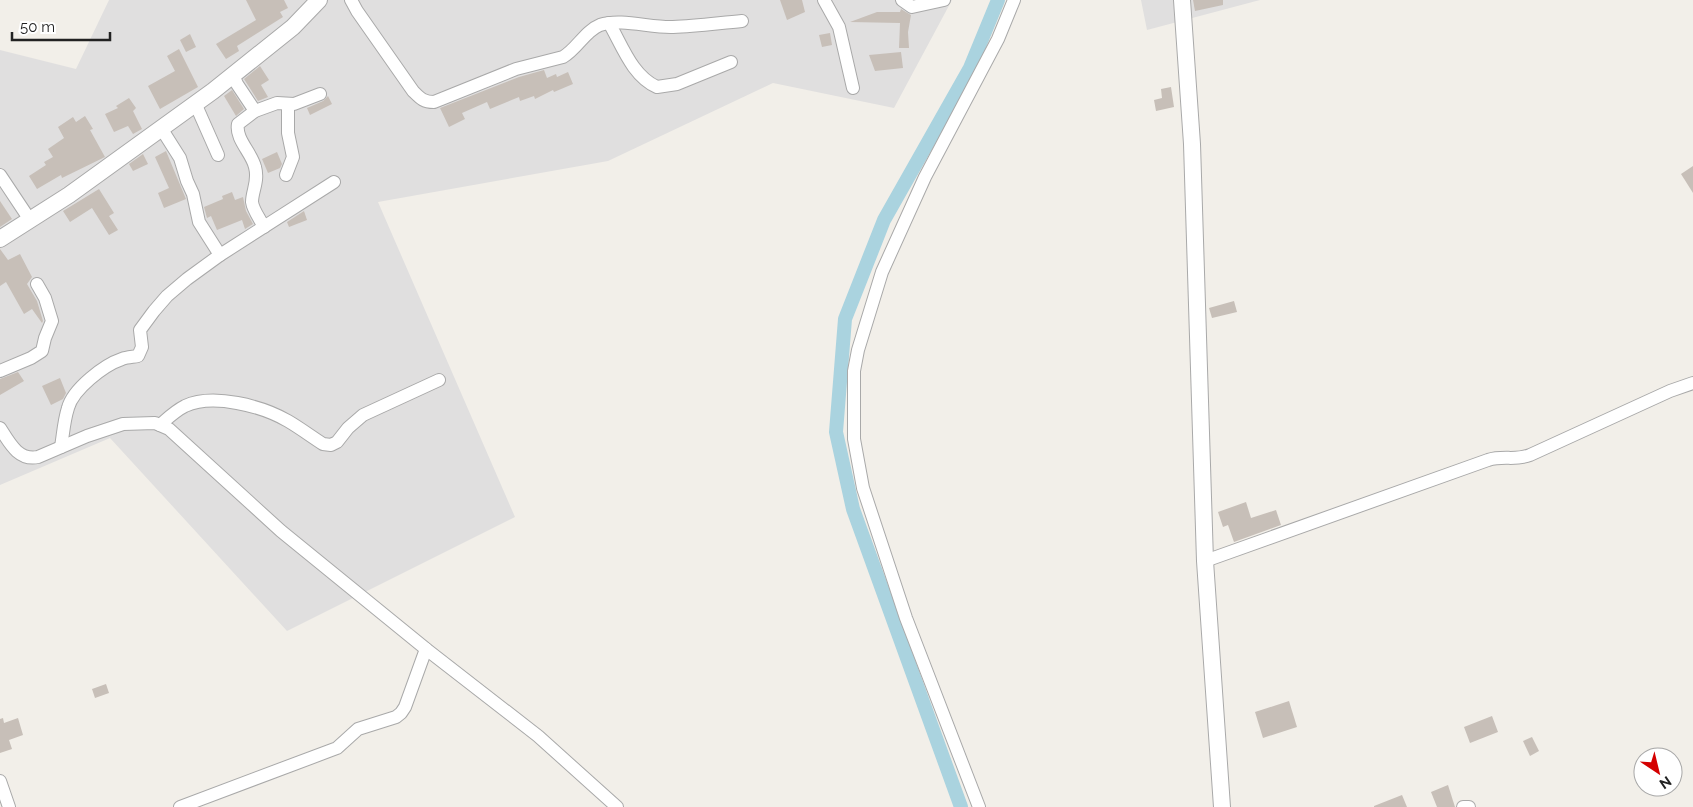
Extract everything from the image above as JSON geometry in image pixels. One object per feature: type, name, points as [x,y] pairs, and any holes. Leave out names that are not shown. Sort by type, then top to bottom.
[{"type":"street","points":[[0,239],[69,195],[233,75],[293,27],[319,0]]},
{"type":"street","points":[[351,0],[414,91],[426,102],[434,102],[516,70],[562,57],[575,49],[593,29],[600,25],[674,27],[742,20]]},
{"type":"street","points":[[824,0],[839,26],[853,88]]},
{"type":"street","points":[[902,0],[912,7],[944,0]]},
{"type":"street","points":[[979,807],[906,618],[863,488],[854,438],[854,371],[858,350],[882,272],[925,177],[998,39],[1014,0]]},
{"type":"street","points":[[1182,0],[1192,144],[1205,561],[1222,807]]},
{"type":"street","points":[[609,24],[636,70],[642,77],[657,87],[677,84],[731,62]]},
{"type":"street","points":[[233,75],[255,111]]},
{"type":"street","points":[[264,227],[253,206],[252,200],[256,184],[256,168],[237,129],[238,124],[255,111],[277,103],[300,102],[320,94]]},
{"type":"street","points":[[195,103],[218,155]]},
{"type":"street","points":[[286,175],[293,157],[288,133],[288,104]]},
{"type":"street","points":[[161,128],[180,158],[193,194],[199,222],[220,255]]},
{"type":"street","points":[[0,176],[30,220]]},
{"type":"street","points":[[61,447],[71,400],[86,382],[122,359],[138,356],[142,347],[140,330],[167,296],[220,255],[334,182]]},
{"type":"street","points":[[0,371],[31,358],[42,351],[44,338],[52,321],[45,298],[38,284]]},
{"type":"street","points":[[160,425],[186,406],[197,402],[225,401],[265,411],[287,420],[324,444],[331,445],[337,442],[348,428],[364,415],[439,380]]},
{"type":"street","points":[[1205,561],[1488,460],[1505,457],[1520,459],[1670,391],[1693,383]]},
{"type":"street","points":[[0,428],[12,447],[24,457],[32,459],[86,436],[123,424],[155,422],[170,429],[281,531],[426,650],[538,736],[617,807]]},
{"type":"street","points":[[180,807],[337,748],[358,729],[396,717],[405,707],[426,650]]},
{"type":"street","points":[[0,781],[9,807]]},
{"type":"street","points":[[1462,807],[1470,807]]},
{"type":"shaded area","points":[[109,0],[952,0],[894,108],[773,83],[608,161],[378,202],[515,517],[287,631],[110,438],[0,485],[0,50],[76,69]]},
{"type":"shaded area","points":[[1141,0],[1260,0],[1147,30]]},
{"type":"building","points":[[246,0],[284,0],[288,8],[280,12],[283,17],[237,46],[239,51],[226,59],[216,44],[256,20]]},
{"type":"building","points":[[780,0],[802,0],[805,12],[787,20]]},
{"type":"building","points":[[1193,0],[1223,0],[1223,5],[1195,11]]},
{"type":"building","points":[[901,9],[911,15],[908,32],[909,48],[899,48],[900,23],[850,22],[877,12],[900,12]]},
{"type":"building","points":[[830,33],[832,45],[822,47],[819,35]]},
{"type":"building","points":[[190,34],[196,47],[186,52],[180,40]]},
{"type":"building","points":[[179,49],[198,87],[160,109],[148,86],[175,71],[167,56]]},
{"type":"building","points":[[901,52],[903,68],[875,71],[869,55]]},
{"type":"building","points":[[260,66],[269,80],[261,85],[268,97],[258,101],[244,79]]},
{"type":"building","points":[[544,70],[547,78],[556,74],[557,77],[568,72],[573,84],[554,92],[553,90],[535,99],[534,96],[520,101],[519,97],[490,109],[487,102],[462,113],[465,119],[449,127],[440,108],[519,77]]},
{"type":"building","points":[[1171,87],[1174,107],[1156,111],[1154,100],[1162,98],[1161,89]]},
{"type":"building","points":[[232,90],[244,109],[236,116],[224,96]]},
{"type":"building","points":[[328,96],[332,104],[310,115],[307,108],[323,101]]},
{"type":"building","points":[[129,98],[136,108],[133,111],[142,129],[133,134],[128,126],[114,132],[105,114],[118,108],[116,106]]},
{"type":"building","points":[[85,116],[93,129],[90,130],[105,157],[62,178],[61,175],[37,189],[29,176],[46,165],[44,162],[53,157],[48,149],[64,138],[58,127],[73,117],[76,122]]},
{"type":"building","points":[[166,151],[186,199],[164,208],[158,193],[169,188],[155,157]]},
{"type":"building","points":[[277,152],[282,164],[280,168],[268,173],[262,159]]},
{"type":"building","points":[[143,154],[148,164],[133,171],[129,164]]},
{"type":"building","points":[[1693,166],[1693,193],[1681,174]]},
{"type":"building","points":[[99,189],[114,213],[109,216],[118,230],[109,235],[92,208],[70,222],[63,211]]},
{"type":"building","points":[[232,192],[235,200],[243,197],[246,211],[253,224],[245,229],[242,220],[217,230],[211,216],[207,218],[204,207],[223,199],[222,196]]},
{"type":"building","points":[[0,201],[12,219],[0,227]]},
{"type":"building","points":[[304,211],[307,220],[289,227],[287,222]]},
{"type":"building","points":[[0,249],[8,260],[20,254],[32,277],[27,284],[37,301],[42,323],[32,309],[24,314],[6,282],[0,286]]},
{"type":"building","points":[[1234,301],[1237,312],[1212,318],[1209,308]]},
{"type":"building","points":[[18,372],[24,381],[0,395],[0,379]]},
{"type":"building","points":[[60,378],[66,393],[63,399],[51,405],[42,386]]},
{"type":"building","points":[[1246,502],[1251,518],[1276,510],[1281,525],[1234,542],[1228,525],[1223,527],[1218,512]]},
{"type":"building","points":[[106,684],[109,693],[95,698],[92,689]]},
{"type":"building","points":[[1289,701],[1297,727],[1263,738],[1255,712]]},
{"type":"building","points":[[1492,716],[1498,732],[1470,743],[1464,727]]},
{"type":"building","points":[[3,718],[4,723],[18,718],[23,735],[9,740],[12,749],[0,753],[0,719]]},
{"type":"building","points":[[1532,737],[1539,751],[1530,756],[1523,741]]},
{"type":"building","points":[[1448,785],[1455,807],[1437,807],[1431,792]]},
{"type":"building","points":[[1402,795],[1407,807],[1374,807],[1374,806]]},
{"type":"waterway","points":[[961,807],[853,509],[836,432],[845,319],[884,220],[970,68],[998,0]]}]
